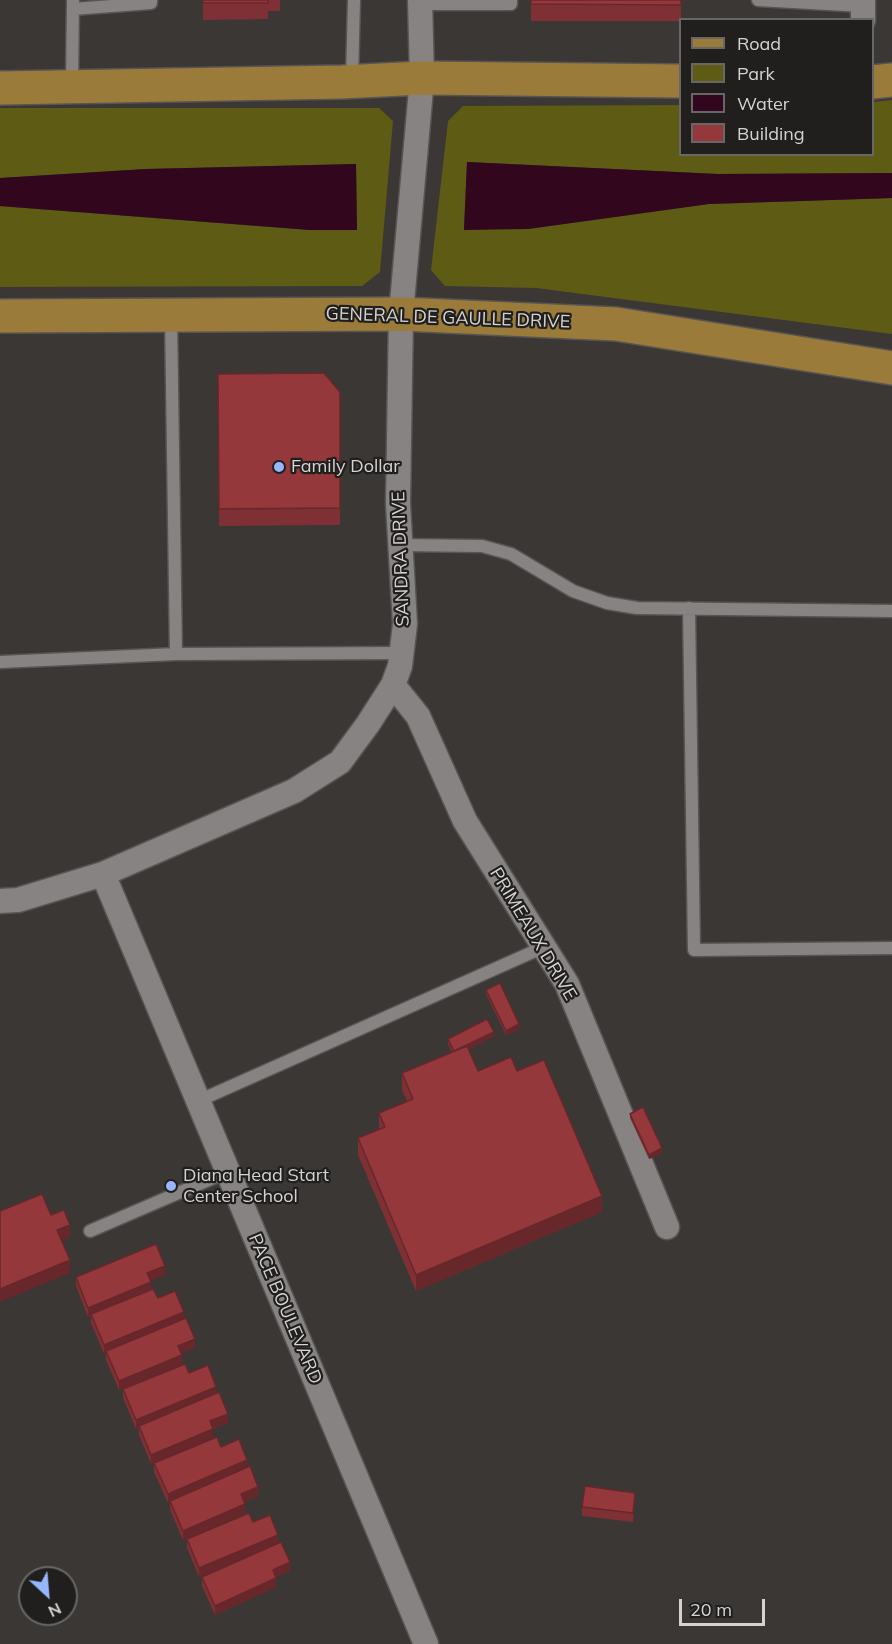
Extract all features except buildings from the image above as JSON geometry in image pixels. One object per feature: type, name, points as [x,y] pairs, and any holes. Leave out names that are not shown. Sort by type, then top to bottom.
[{"type":"main road","points":[[0,88],[352,82],[422,78],[679,81]]},
{"type":"main road","points":[[874,82],[892,80]]},
{"type":"main road","name":"GENERAL DE GAULLE DRIVE","points":[[0,316],[401,314],[616,324],[892,368]]},
{"type":"street","name":"SANDRA DRIVE","points":[[0,900],[18,900],[103,874],[294,791],[340,762],[393,685],[402,653],[405,624],[398,504],[401,314],[422,78],[420,2]]},
{"type":"street","name":"PRIMEAUX DRIVE","points":[[393,685],[418,716],[465,821],[567,984],[667,1227]]},
{"type":"street","name":"PACE BOULEVARD","points":[[103,874],[426,1644]]},
{"type":"lane","points":[[72,87],[73,5],[151,3],[151,0]]},
{"type":"lane","points":[[352,82],[354,0]]},
{"type":"lane","points":[[420,2],[511,4],[511,0]]},
{"type":"lane","points":[[758,0],[863,9]]},
{"type":"lane","points":[[171,315],[176,654]]},
{"type":"lane","points":[[400,545],[482,546],[511,554],[573,591],[607,603],[637,608],[892,611]]},
{"type":"lane","points":[[688,608],[694,951],[892,948]]},
{"type":"lane","points":[[0,662],[176,654],[402,653]]},
{"type":"lane","points":[[198,1101],[544,947]]},
{"type":"lane","points":[[90,1231],[227,1172]]},
{"type":"green space","points":[[892,100],[892,173],[718,174],[467,162],[464,229],[528,229],[709,204],[892,198],[892,334],[536,288],[445,286],[431,270],[448,121],[463,106],[679,105],[679,156],[874,156],[874,102]]},
{"type":"green space","points":[[0,108],[379,108],[393,121],[380,272],[362,286],[0,287],[0,206],[310,230],[357,230],[356,164],[146,169],[0,178]]},
{"type":"water","points":[[467,162],[718,174],[892,173],[892,198],[709,204],[528,229],[464,230]]},
{"type":"water","points":[[356,164],[357,230],[310,230],[0,206],[0,178],[146,169]]},
{"type":"place","name":"Family Dollar","points":[[279,467]]},
{"type":"place","name":"Diana Head Start Center School","points":[[171,1186]]}]
